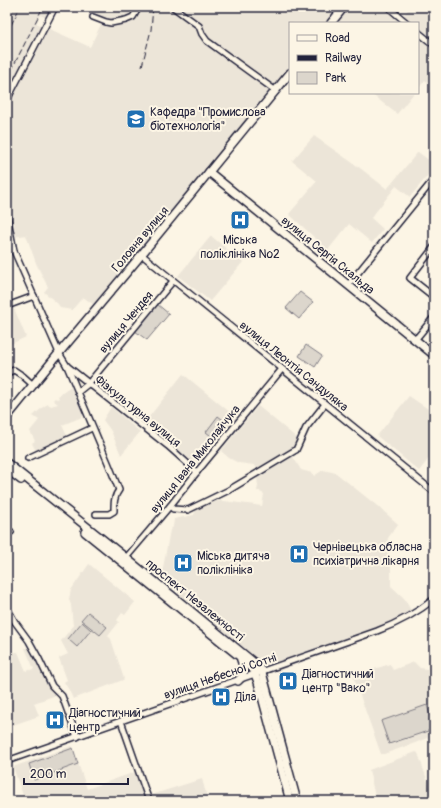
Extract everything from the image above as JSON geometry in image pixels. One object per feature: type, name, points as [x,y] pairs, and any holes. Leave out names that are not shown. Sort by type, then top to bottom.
[{"type":"main road","points":[[332,22],[344,7]]},
{"type":"main road","name":"Головна вулиця","points":[[7,418],[289,74]]},
{"type":"main road","name":"вулиця Сергія Скальда","points":[[209,172],[434,355]]},
{"type":"main road","name":"проспект Незалежності","points":[[7,463],[259,673],[268,718],[290,801]]},
{"type":"main road","name":"проспект Незалежності","points":[[7,469],[125,560],[257,666],[297,801]]},
{"type":"main road","points":[[238,681],[242,676],[244,668],[242,660],[239,656]]},
{"type":"street","points":[[7,100],[55,7]]},
{"type":"street","points":[[93,17],[111,23],[126,20],[133,16],[139,7]]},
{"type":"street","points":[[173,7],[199,26],[207,41],[276,91]]},
{"type":"street","points":[[388,7],[406,22]]},
{"type":"street","points":[[419,33],[434,45]]},
{"type":"street","points":[[348,285],[434,179]]},
{"type":"street","points":[[7,215],[14,251],[59,353],[67,366],[119,490],[114,502],[114,511],[109,514],[96,514]]},
{"type":"street","points":[[434,247],[410,278],[434,297]]},
{"type":"street","name":"вулиця Леонтія Сандуляка","points":[[142,255],[434,492]]},
{"type":"street","name":"вулиця Чендея","points":[[78,392],[88,384],[173,281]]},
{"type":"street","points":[[7,306],[34,296]]},
{"type":"street","points":[[415,340],[434,317]]},
{"type":"street","name":"Фізкультурна вулиця","points":[[67,366],[168,446],[197,472]]},
{"type":"street","name":"вулиця Івана Миколайчука","points":[[125,560],[282,369]]},
{"type":"street","points":[[7,373],[14,370],[33,385]]},
{"type":"street","points":[[170,506],[173,509],[188,510],[229,490],[290,454],[296,450],[306,428],[325,404]]},
{"type":"street","points":[[28,458],[92,428]]},
{"type":"street","name":"вулиця Небесної Сотні","points":[[7,761],[383,629],[413,614],[434,599]]},
{"type":"street","points":[[7,608],[29,641],[52,686],[62,696],[77,737]]},
{"type":"street","points":[[121,721],[149,801]]},
{"type":"shaded area","points":[[7,7],[54,7],[47,18],[40,15],[36,23],[90,47],[102,22],[92,17],[97,7],[343,7],[331,22],[289,22],[289,73],[97,307],[83,297],[72,310],[60,308],[58,304],[44,292],[48,287],[36,263],[26,235],[7,238]]},
{"type":"shaded area","points":[[346,7],[386,7],[401,19],[410,7],[434,7],[434,87],[425,80],[419,88],[419,22],[334,22]]},
{"type":"shaded area","points":[[371,94],[413,94],[397,114]]},
{"type":"shaded area","points":[[314,136],[387,189],[418,152],[434,164],[434,168],[410,197],[396,186],[371,218],[383,229],[372,243],[349,224],[328,250],[289,214],[317,181],[292,161]]},
{"type":"shaded area","points":[[211,236],[243,262],[210,301],[178,276]]},
{"type":"shaded area","points":[[14,308],[26,337],[7,346],[7,311]]},
{"type":"shaded area","points":[[183,374],[237,418],[198,466],[145,422]]},
{"type":"shaded area","points":[[71,387],[84,415],[62,425],[67,436],[36,451],[32,443],[35,441],[30,431],[39,420],[33,416],[48,404],[51,406],[58,404],[53,400],[55,398],[59,398],[58,396]]},
{"type":"shaded area","points":[[409,396],[434,413],[434,452],[419,471],[377,436]]},
{"type":"shaded area","points":[[258,406],[298,439],[292,449],[258,469],[254,465],[239,463],[229,458],[221,451]]},
{"type":"shaded area","points":[[111,407],[140,432],[121,455],[111,431],[103,420]]},
{"type":"shaded area","name":"Чернівецька обласна психіатрична лікарня","points":[[292,455],[301,470],[312,473],[314,476],[323,470],[336,473],[398,524],[388,538],[386,549],[391,561],[391,586],[404,598],[413,614],[390,626],[262,672],[164,589],[167,585],[161,579],[170,530],[173,527],[174,519],[194,515],[196,509],[216,500],[262,506],[264,494],[257,491],[257,477]]},
{"type":"shaded area","points":[[89,564],[135,602],[125,615],[122,613],[117,620],[119,622],[108,636],[111,639],[124,679],[73,699],[64,682],[67,680],[59,658],[68,654],[61,641],[73,626],[69,599],[71,590]]},
{"type":"shaded area","points":[[33,647],[59,694],[34,703],[39,716],[7,727],[7,653],[18,652],[26,671],[34,669],[25,648]]},
{"type":"shaded area","points":[[414,662],[420,668],[434,670],[434,735],[381,754],[353,676],[390,664],[393,670]]},
{"type":"shaded area","points":[[72,746],[87,789],[138,771],[149,801],[25,801],[13,767]]},
{"type":"shaded area","points":[[416,752],[418,753],[434,801],[376,801],[369,770]]},
{"type":"shaded area","points":[[202,779],[208,801],[153,801],[151,795]]},
{"type":"green space","points":[[300,292],[313,302],[299,319],[286,308]]},
{"type":"green space","points":[[157,304],[169,314],[147,340],[135,331]]},
{"type":"green space","points":[[306,345],[322,356],[315,367],[299,356]]},
{"type":"green space","points":[[218,416],[227,423],[215,439],[206,432]]},
{"type":"green space","points":[[88,612],[107,627],[100,635],[81,620]]},
{"type":"green space","points":[[82,622],[91,630],[77,647],[68,639]]},
{"type":"green space","points":[[427,705],[434,729],[389,744],[381,721]]},
{"type":"green space","points":[[73,748],[78,764],[34,780],[29,764]]},
{"type":"railway","points":[[7,33],[20,7]]},
{"type":"railway","points":[[7,79],[43,7]]},
{"type":"railway","points":[[142,66],[151,30],[153,7]]},
{"type":"place","name":"Кафедра \"Промислова біотехнологія\"","points":[[136,119]]},
{"type":"place","name":"Міська поліклініка №2","points":[[240,220]]},
{"type":"place","name":"Чернівецька обласна психіатрична лікарня","points":[[299,554]]},
{"type":"place","name":"Міська дитяча поліклініка","points":[[183,563]]},
{"type":"place","name":"Діагностичний центр \"Вако\"","points":[[288,681]]},
{"type":"place","name":"Діла","points":[[221,697]]},
{"type":"place","name":"Діагностичний центр","points":[[55,720]]}]
